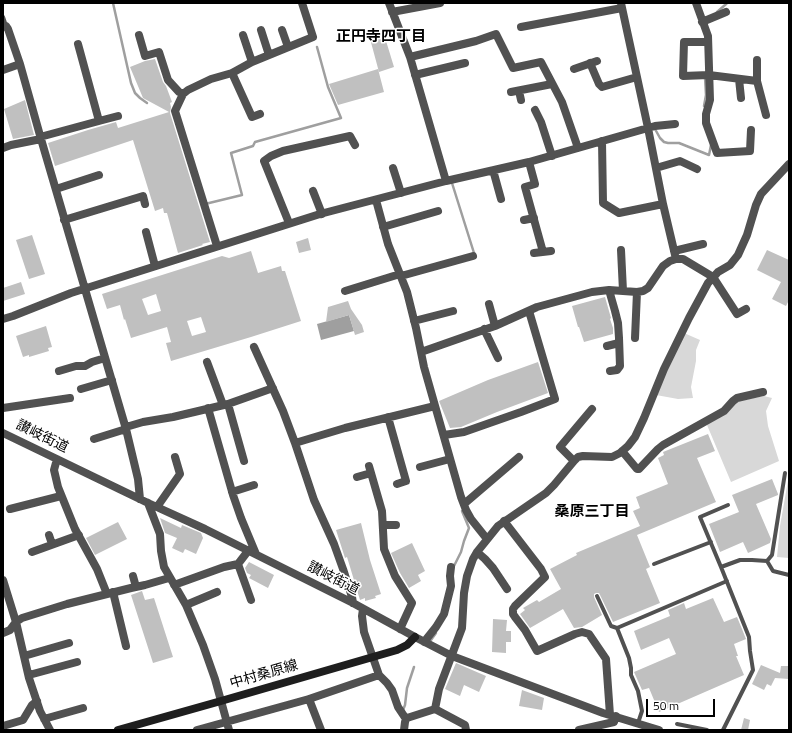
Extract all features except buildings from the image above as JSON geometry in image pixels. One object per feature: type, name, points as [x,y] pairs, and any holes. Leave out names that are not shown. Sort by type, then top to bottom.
[{"type":"street","points":[[217,246],[175,111],[183,94],[188,90],[211,79],[232,73],[252,62],[313,37],[302,3]]},
{"type":"street","points":[[389,3],[410,57],[446,181]]},
{"type":"street","points":[[392,12],[440,3]]},
{"type":"street","points":[[696,3],[708,36],[710,100],[706,114],[706,123],[717,152],[750,151],[751,130]]},
{"type":"street","points":[[521,27],[621,6],[675,255]]},
{"type":"street","points":[[702,22],[726,12]]},
{"type":"street","points":[[4,26],[8,29],[20,64],[64,220],[126,428],[144,501],[160,534],[164,567],[186,605],[209,660],[229,730]]},
{"type":"street","points":[[261,30],[269,55]]},
{"type":"street","points":[[282,30],[288,47]]},
{"type":"street","points":[[410,57],[476,41],[496,34],[513,68],[541,62],[562,102],[578,148]]},
{"type":"street","points":[[139,35],[145,56],[159,52],[168,80],[179,92],[183,94]]},
{"type":"street","points":[[243,35],[252,62]]},
{"type":"street","points":[[708,42],[684,42],[683,76],[709,75],[757,81]]},
{"type":"street","points":[[78,44],[99,121]]},
{"type":"street","points":[[757,60],[757,81],[766,115]]},
{"type":"street","points":[[574,69],[594,62],[599,84],[602,87],[637,77]]},
{"type":"street","points":[[415,75],[465,63]]},
{"type":"street","points":[[3,70],[20,64]]},
{"type":"street","points":[[232,73],[252,117],[260,114]]},
{"type":"street","points":[[740,79],[741,98]]},
{"type":"street","points":[[521,100],[515,92],[552,84]]},
{"type":"street","points":[[534,110],[541,122],[552,156]]},
{"type":"street","points":[[3,148],[118,116]]},
{"type":"street","points":[[3,320],[71,293],[322,214],[446,181],[552,156],[655,126],[675,124]]},
{"type":"street","points":[[290,224],[264,161],[283,151],[350,136],[355,145]]},
{"type":"street","points":[[602,141],[603,203],[619,213],[663,204]]},
{"type":"street","points":[[656,168],[680,161],[697,169]]},
{"type":"street","points":[[529,162],[535,184],[525,187],[534,218],[547,252],[534,254]]},
{"type":"street","points":[[435,709],[439,689],[462,628],[464,593],[467,576],[477,552],[498,526],[546,493],[578,457],[612,457],[628,446],[635,437],[664,369],[708,283],[738,255],[747,235],[761,194],[789,164]]},
{"type":"street","points":[[393,168],[401,193]]},
{"type":"street","points":[[492,170],[501,199]]},
{"type":"street","points":[[56,189],[98,176]]},
{"type":"street","points":[[313,191],[322,214]]},
{"type":"street","points":[[64,220],[143,196],[145,204]]},
{"type":"street","points":[[376,200],[388,244],[407,292],[424,367],[464,504],[471,519],[487,539]]},
{"type":"street","points":[[383,227],[438,211]]},
{"type":"street","points":[[524,220],[534,218]]},
{"type":"street","points":[[146,232],[155,266]]},
{"type":"street","points":[[421,352],[495,326],[538,307],[581,295],[609,290],[643,291],[648,288],[663,266],[675,255],[703,244]]},
{"type":"street","points":[[621,250],[623,291]]},
{"type":"street","points":[[675,255],[713,277],[737,314],[746,309]]},
{"type":"street","points":[[345,291],[473,256]]},
{"type":"street","points":[[609,290],[615,311],[620,366],[617,370],[610,371]]},
{"type":"street","points":[[635,338],[637,292]]},
{"type":"street","points":[[489,304],[495,326]]},
{"type":"street","points":[[414,322],[453,311]]},
{"type":"street","points":[[444,435],[464,432],[555,399],[529,311]]},
{"type":"street","points":[[484,329],[498,358]]},
{"type":"street","points":[[607,346],[619,343]]},
{"type":"street","points":[[254,347],[283,411],[314,500],[341,563],[353,604]]},
{"type":"street","points":[[59,371],[76,366],[85,366],[105,358]]},
{"type":"street","points":[[207,362],[225,404],[244,461]]},
{"type":"street","points":[[81,389],[112,380]]},
{"type":"street","points":[[94,439],[143,422],[225,404],[273,388]]},
{"type":"street","points":[[622,451],[637,470],[663,445],[724,411],[738,398],[764,392]]},
{"type":"street","points":[[3,408],[70,398]]},
{"type":"street","points":[[295,443],[345,428],[435,406]]},
{"type":"street","points":[[174,585],[224,567],[238,564],[252,552],[232,492],[208,408]]},
{"type":"street","points":[[574,461],[560,447],[592,409]]},
{"type":"street","points":[[388,417],[406,482],[397,484]]},
{"type":"street","name":"讃岐街道","points":[[3,433],[252,552],[452,656],[613,721],[638,723],[659,730]]},
{"type":"street","points":[[157,507],[180,474],[175,457]]},
{"type":"street","points":[[464,504],[519,457]]},
{"type":"street","points":[[57,459],[54,470],[58,488],[79,535],[110,593],[126,646]]},
{"type":"street","points":[[420,467],[450,459]]},
{"type":"street","points":[[357,477],[370,470],[382,511],[384,549],[395,576],[412,603],[400,629]]},
{"type":"street","points":[[232,492],[254,485]]},
{"type":"street","points":[[10,509],[61,496]]},
{"type":"street","points":[[504,521],[546,577],[513,609],[513,614],[537,651],[582,632],[589,634],[606,659],[613,721],[579,730]]},
{"type":"street","points":[[383,525],[396,524]]},
{"type":"street","points":[[49,534],[52,544]]},
{"type":"street","points":[[32,552],[79,535]]},
{"type":"street","points":[[477,552],[493,568],[506,589]]},
{"type":"street","points":[[238,564],[251,600]]},
{"type":"street","points":[[424,642],[444,614],[451,586],[451,567]]},
{"type":"street","points":[[134,576],[136,587]]},
{"type":"street","points":[[3,633],[10,630],[16,622],[22,618],[169,578]]},
{"type":"street","points":[[3,580],[37,701],[50,730]]},
{"type":"street","points":[[186,605],[217,592]]},
{"type":"street","points":[[363,609],[362,616],[364,632],[379,675],[392,690],[398,707],[406,719],[404,730]]},
{"type":"street","name":"中村桑原線","points":[[118,730],[397,650],[407,645],[415,637]]},
{"type":"street","points":[[24,656],[69,643]]},
{"type":"street","points":[[29,675],[77,662]]},
{"type":"street","points":[[197,730],[309,699],[379,675]]},
{"type":"street","points":[[309,699],[322,730]]},
{"type":"street","points":[[3,726],[23,720],[32,705],[37,701]]},
{"type":"street","points":[[44,719],[83,708]]},
{"type":"street","points":[[406,719],[435,709],[465,725],[466,730]]},
{"type":"lane","points":[[3,17],[4,26]]},
{"type":"lane","points":[[767,561],[772,555],[785,473]]},
{"type":"lane","points":[[723,730],[753,670],[749,638],[700,517],[728,505]]},
{"type":"lane","points":[[654,564],[711,542]]},
{"type":"lane","points":[[721,567],[740,560],[767,561]]},
{"type":"lane","points":[[767,561],[773,572],[789,575]]},
{"type":"lane","points":[[597,596],[611,626],[617,628],[727,581]]},
{"type":"lane","points":[[617,628],[632,668],[631,675],[638,690],[642,711],[638,723]]},
{"type":"lane","points":[[676,724],[707,730]]},
{"type":"shaded area","points":[[349,315],[354,331],[321,340],[317,324]]},
{"type":"shaded area","points":[[684,333],[700,340],[696,350],[696,361],[691,387],[693,398],[678,399],[656,395]]},
{"type":"shaded area","points":[[764,396],[772,398],[766,411],[768,426],[779,461],[731,482],[707,425],[739,401]]},
{"type":"shaded area","points":[[789,475],[789,558],[777,557],[780,526]]},
{"type":"waterway","points":[[113,3],[131,83],[135,93],[147,103]]},
{"type":"waterway","points":[[717,12],[727,3]]},
{"type":"waterway","points":[[205,204],[242,195],[231,153],[253,146],[255,142],[341,118],[328,87],[317,47]]},
{"type":"waterway","points":[[704,106],[706,95],[705,77]]},
{"type":"waterway","points":[[655,129],[664,142],[679,143],[709,155],[711,145]]},
{"type":"waterway","points":[[452,183],[474,253]]},
{"type":"waterway","points":[[453,568],[461,552],[469,528],[462,511]]},
{"type":"waterway","points":[[431,640],[436,633]]},
{"type":"waterway","points":[[403,710],[407,688],[414,667]]},
{"type":"district","name":"正円寺四丁目","points":[[381,37]]},
{"type":"district","name":"桑原三丁目","points":[[592,512]]}]
